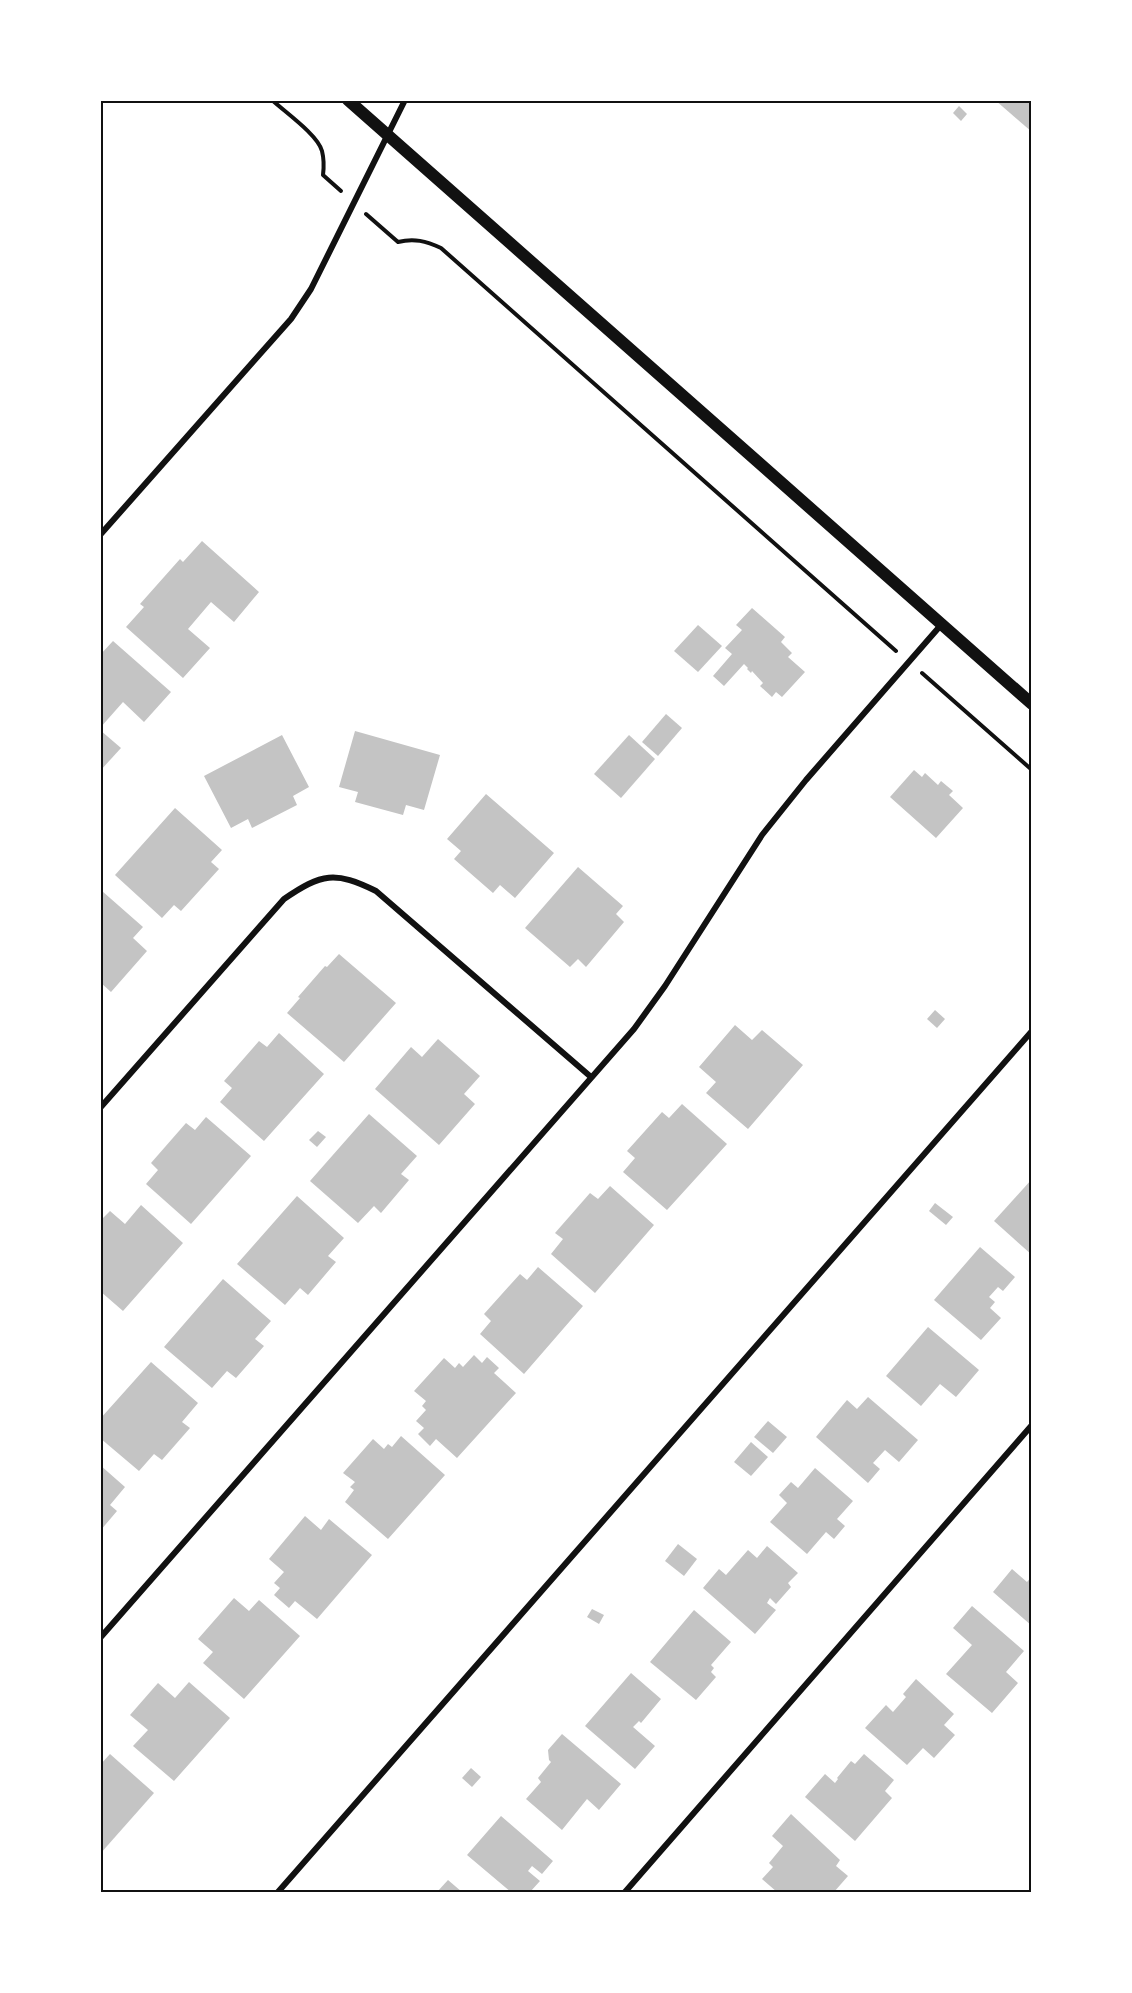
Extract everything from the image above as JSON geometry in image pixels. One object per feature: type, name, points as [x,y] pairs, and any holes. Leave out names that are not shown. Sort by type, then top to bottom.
[{"type":"main road","points":[[348,100],[1032,704]]},
{"type":"street","points":[[100,536],[291,319],[311,289],[405,100]]},
{"type":"street","points":[[100,1638],[634,1029],[665,986],[762,834],[941,625]]},
{"type":"street","points":[[100,1108],[284,900],[305,885],[327,877],[352,879],[376,891],[591,1077]]},
{"type":"street","points":[[278,1893],[1032,1031]]},
{"type":"street","points":[[625,1893],[1032,1425]]},
{"type":"path","points":[[272,100],[322,149],[323,175],[327,178]]},
{"type":"path","points":[[398,242],[418,240],[441,248],[885,640]]},
{"type":"path","points":[[933,683],[1032,770]]},
{"type":"building","points":[[995,100],[1032,100],[1032,132]]},
{"type":"building","points":[[959,106],[967,114],[961,121],[953,113]]},
{"type":"building","points":[[202,541],[259,592],[234,622],[211,602],[188,629],[210,648],[183,678],[126,627],[144,607],[140,604],[180,559],[183,562]]},
{"type":"building","points":[[752,608],[785,637],[781,642],[792,653],[788,657],[805,672],[782,697],[776,692],[772,697],[760,686],[763,683],[744,664],[724,686],[713,676],[732,654],[725,648],[742,630],[736,625]]},
{"type":"building","points":[[698,625],[722,646],[698,672],[674,651]]},
{"type":"building","points":[[113,641],[171,692],[144,722],[123,702],[100,728],[100,655]]},
{"type":"building","points":[[666,714],[682,728],[658,756],[642,742]]},
{"type":"building","points":[[100,730],[121,748],[100,771]]},
{"type":"building","points":[[355,731],[440,755],[424,810],[406,805],[403,815],[355,802],[358,792],[339,787]]},
{"type":"building","points":[[282,735],[309,787],[293,796],[297,805],[252,828],[248,819],[231,828],[204,776]]},
{"type":"building","points":[[629,735],[655,759],[621,798],[594,774]]},
{"type":"building","points":[[914,770],[922,777],[925,773],[938,785],[941,781],[953,791],[949,795],[963,808],[936,838],[890,797]]},
{"type":"building","points":[[486,794],[554,853],[515,898],[500,885],[493,893],[454,859],[461,851],[447,839]]},
{"type":"building","points":[[175,808],[222,850],[211,862],[219,869],[181,911],[174,905],[162,918],[115,875]]},
{"type":"building","points":[[578,867],[623,906],[616,914],[624,922],[586,967],[578,959],[570,967],[525,928]]},
{"type":"building","points":[[102,891],[143,927],[133,938],[147,951],[111,992],[100,982]]},
{"type":"building","points":[[339,954],[396,1003],[344,1062],[287,1013],[325,966],[327,967]]},
{"type":"building","points":[[935,1010],[945,1019],[937,1028],[927,1019]]},
{"type":"building","points":[[735,1025],[752,1040],[762,1030],[803,1065],[748,1129],[706,1093],[716,1082],[699,1067]]},
{"type":"building","points":[[279,1033],[324,1074],[264,1141],[220,1102],[232,1088],[224,1081],[259,1041],[267,1047]]},
{"type":"building","points":[[438,1039],[480,1076],[464,1094],[475,1104],[439,1145],[375,1089],[411,1047],[422,1057]]},
{"type":"building","points":[[682,1104],[727,1144],[667,1210],[623,1172],[635,1158],[627,1151],[662,1112],[669,1118]]},
{"type":"building","points":[[369,1114],[417,1156],[401,1174],[409,1180],[381,1213],[374,1206],[358,1223],[310,1181]]},
{"type":"building","points":[[206,1117],[251,1156],[191,1224],[146,1184],[158,1170],[151,1163],[186,1123],[195,1130]]},
{"type":"building","points":[[318,1131],[326,1137],[317,1147],[309,1140]]},
{"type":"building","points":[[1032,1179],[1032,1255],[994,1221]]},
{"type":"building","points":[[610,1186],[654,1225],[595,1293],[551,1254],[563,1239],[555,1233],[590,1193],[598,1199]]},
{"type":"building","points":[[297,1196],[344,1238],[328,1256],[336,1262],[308,1295],[300,1288],[285,1305],[237,1264]]},
{"type":"building","points":[[935,1203],[953,1217],[946,1225],[929,1211]]},
{"type":"building","points":[[141,1205],[183,1243],[123,1311],[100,1291],[100,1221],[110,1211],[125,1224]]},
{"type":"building","points":[[980,1247],[1015,1277],[1003,1291],[998,1287],[989,1297],[995,1302],[990,1308],[1001,1318],[981,1340],[934,1300]]},
{"type":"building","points":[[538,1267],[583,1306],[524,1374],[480,1334],[491,1321],[484,1314],[520,1274],[527,1280]]},
{"type":"building","points":[[223,1279],[271,1321],[255,1339],[264,1346],[236,1378],[227,1371],[212,1388],[164,1347]]},
{"type":"building","points":[[928,1327],[979,1370],[956,1397],[940,1384],[921,1406],[886,1376]]},
{"type":"building","points":[[474,1355],[482,1363],[487,1357],[499,1368],[494,1373],[516,1393],[457,1458],[436,1439],[430,1446],[418,1434],[424,1428],[416,1421],[426,1410],[422,1406],[426,1401],[414,1391],[444,1358],[455,1368],[459,1363],[463,1367]]},
{"type":"building","points":[[151,1362],[198,1403],[182,1422],[190,1428],[162,1460],[154,1454],[139,1471],[100,1438],[100,1419]]},
{"type":"building","points":[[868,1397],[918,1440],[899,1462],[885,1450],[873,1463],[880,1469],[868,1483],[816,1437],[847,1400],[857,1409]]},
{"type":"building","points":[[768,1421],[787,1437],[773,1453],[754,1437]]},
{"type":"building","points":[[401,1436],[445,1475],[388,1539],[345,1502],[354,1490],[350,1487],[355,1482],[343,1473],[373,1439],[384,1449],[388,1444],[392,1447]]},
{"type":"building","points":[[751,1442],[768,1457],[751,1476],[734,1462]]},
{"type":"building","points":[[100,1465],[125,1487],[110,1505],[117,1511],[100,1531]]},
{"type":"building","points":[[815,1468],[853,1501],[837,1519],[845,1526],[834,1539],[826,1532],[807,1554],[770,1522],[787,1503],[779,1495],[791,1482],[798,1488]]},
{"type":"building","points":[[305,1516],[321,1530],[329,1519],[372,1555],[317,1619],[295,1601],[289,1608],[274,1595],[280,1588],[274,1583],[284,1572],[269,1559]]},
{"type":"building","points":[[678,1544],[697,1559],[684,1576],[665,1561]]},
{"type":"building","points":[[767,1546],[798,1573],[788,1583],[791,1587],[776,1604],[770,1598],[767,1603],[776,1610],[755,1634],[703,1588],[719,1569],[726,1575],[748,1550],[757,1558]]},
{"type":"building","points":[[1012,1569],[1027,1582],[1032,1576],[1032,1626],[993,1592]]},
{"type":"building","points":[[234,1598],[249,1611],[259,1600],[300,1636],[244,1699],[203,1663],[213,1652],[198,1639]]},
{"type":"building","points":[[972,1606],[1024,1651],[1006,1672],[1018,1683],[992,1713],[946,1674],[972,1645],[953,1628]]},
{"type":"building","points":[[592,1609],[604,1615],[599,1624],[587,1617]]},
{"type":"building","points":[[694,1610],[731,1642],[711,1665],[714,1668],[711,1672],[716,1677],[696,1700],[650,1662]]},
{"type":"building","points":[[631,1673],[661,1699],[641,1723],[639,1721],[633,1727],[655,1746],[635,1769],[585,1726]]},
{"type":"building","points":[[916,1679],[954,1714],[944,1725],[955,1735],[934,1758],[923,1748],[907,1765],[865,1728],[886,1705],[893,1712],[906,1697],[903,1694]]},
{"type":"building","points":[[189,1682],[230,1718],[174,1781],[133,1746],[148,1730],[130,1715],[158,1683],[175,1698]]},
{"type":"building","points":[[562,1734],[621,1784],[599,1810],[587,1799],[562,1830],[526,1799],[541,1782],[538,1778],[551,1762],[548,1750]]},
{"type":"building","points":[[110,1754],[154,1793],[100,1854],[100,1765]]},
{"type":"building","points":[[864,1754],[894,1780],[885,1791],[892,1798],[855,1841],[805,1797],[825,1774],[835,1783],[851,1761],[855,1764]]},
{"type":"building","points":[[471,1768],[481,1777],[472,1787],[462,1778]]},
{"type":"building","points":[[791,1814],[840,1860],[836,1866],[848,1876],[834,1892],[777,1892],[762,1879],[773,1867],[769,1863],[783,1846],[772,1836]]},
{"type":"building","points":[[501,1816],[553,1861],[542,1874],[532,1866],[528,1871],[540,1881],[530,1892],[511,1892],[467,1855]]},
{"type":"building","points":[[448,1880],[462,1892],[437,1892]]}]
